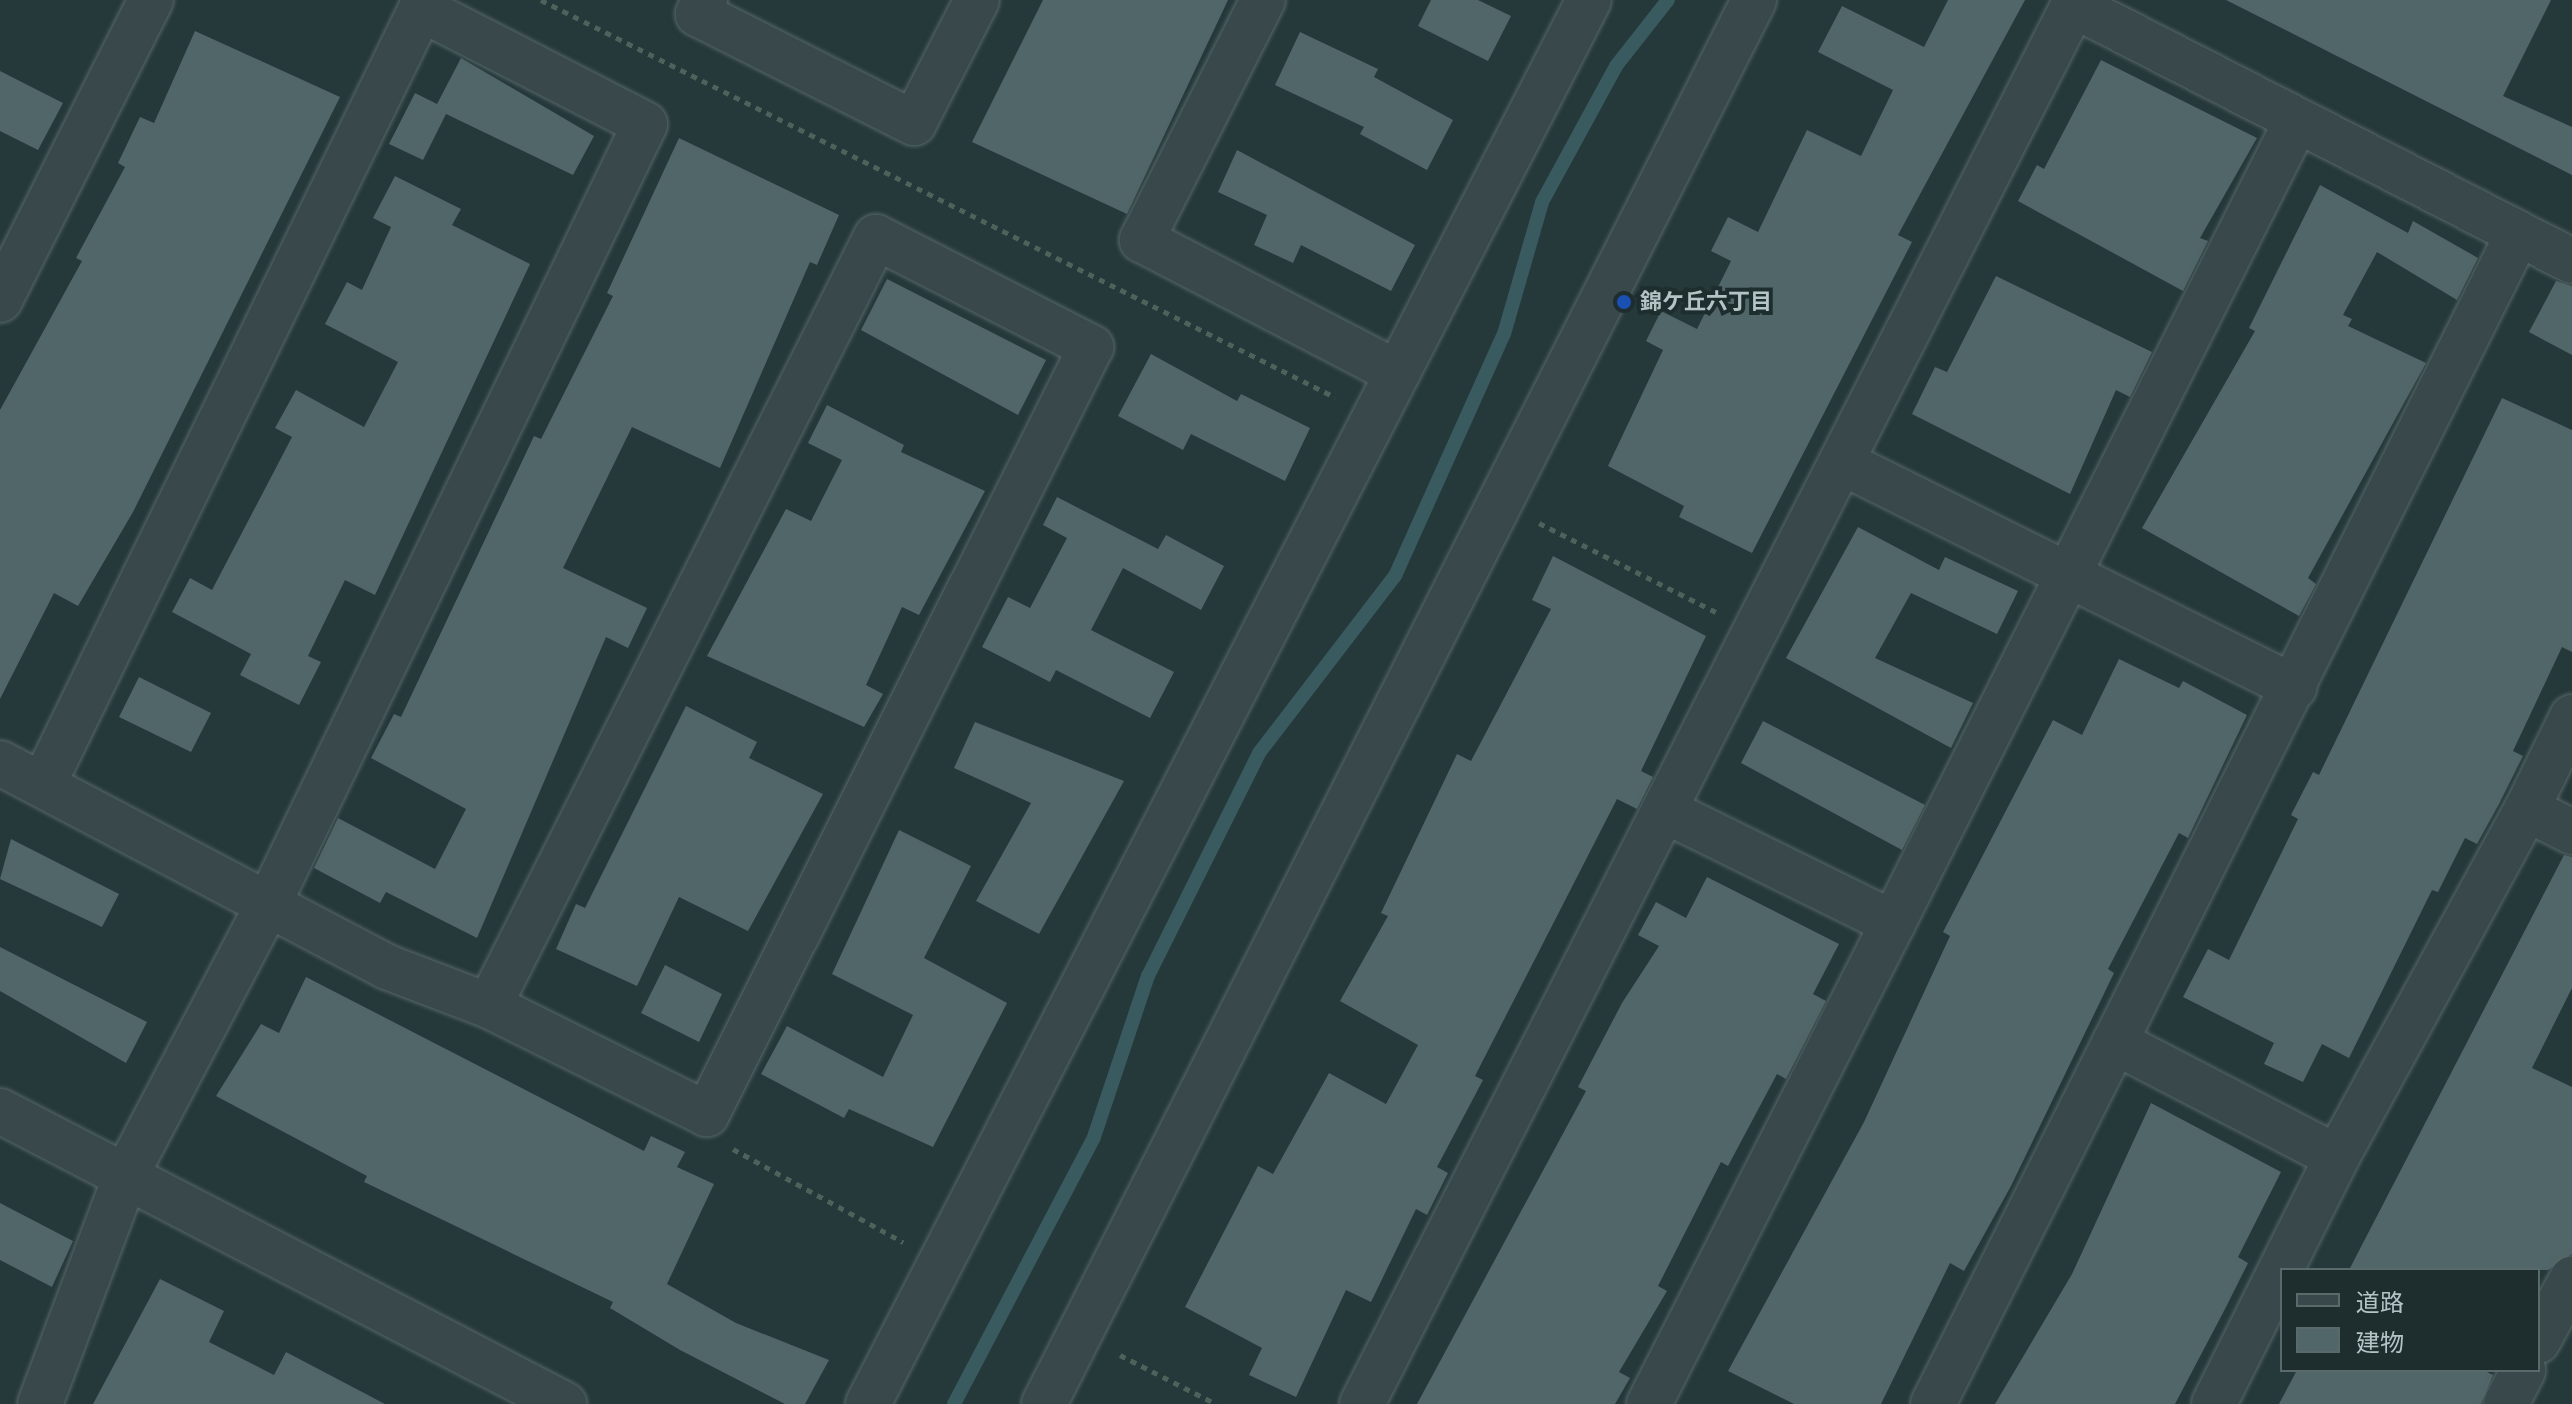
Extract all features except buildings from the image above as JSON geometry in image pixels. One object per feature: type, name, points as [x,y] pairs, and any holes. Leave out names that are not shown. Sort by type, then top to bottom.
[{"type":"street","points":[[0,300],[151,0]]},
{"type":"street","points":[[705,0],[698,14],[914,123],[977,0]]},
{"type":"street","points":[[1263,0],[1142,240],[1398,373]]},
{"type":"street","points":[[868,1404],[1589,0]]},
{"type":"street","points":[[1044,1404],[1754,0]]},
{"type":"street","points":[[1362,1404],[1843,463],[2074,3],[2296,122],[2572,261]]},
{"type":"street","points":[[40,1404],[126,1175],[267,907],[645,124],[421,9],[43,785]]},
{"type":"street","points":[[1649,1404],[2296,122]]},
{"type":"street","points":[[1933,1404],[2518,234]]},
{"type":"street","points":[[0,763],[267,907],[387,967],[489,1006],[707,1114],[1091,347],[876,237],[489,1006]]},
{"type":"street","points":[[1843,463],[2066,577],[2294,687]]},
{"type":"street","points":[[2282,1268],[2337,1157],[2527,809],[2572,717]]},
{"type":"street","points":[[2527,809],[2572,832]]},
{"type":"street","points":[[1665,811],[1893,923]]},
{"type":"street","points":[[2115,1042],[2337,1157]]},
{"type":"street","points":[[0,1111],[564,1404]]},
{"type":"street","points":[[2214,1404],[2280,1271]]},
{"type":"street","points":[[2540,1337],[2571,1276]]},
{"type":"street","points":[[2506,1404],[2522,1372]]},
{"type":"path","points":[[541,0],[1350,405]]},
{"type":"path","points":[[1535,521],[1756,633]]},
{"type":"path","points":[[707,1114],[722,1143],[919,1251]]},
{"type":"path","points":[[1120,1355],[1216,1404]]},
{"type":"waterway","points":[[954,1404],[1094,1137],[1148,976],[1259,753],[1395,576],[1504,334],[1542,202],[1616,66],[1668,0]]},
{"type":"place","name":"錦ケ丘六丁目","points":[[1624,302]]}]
